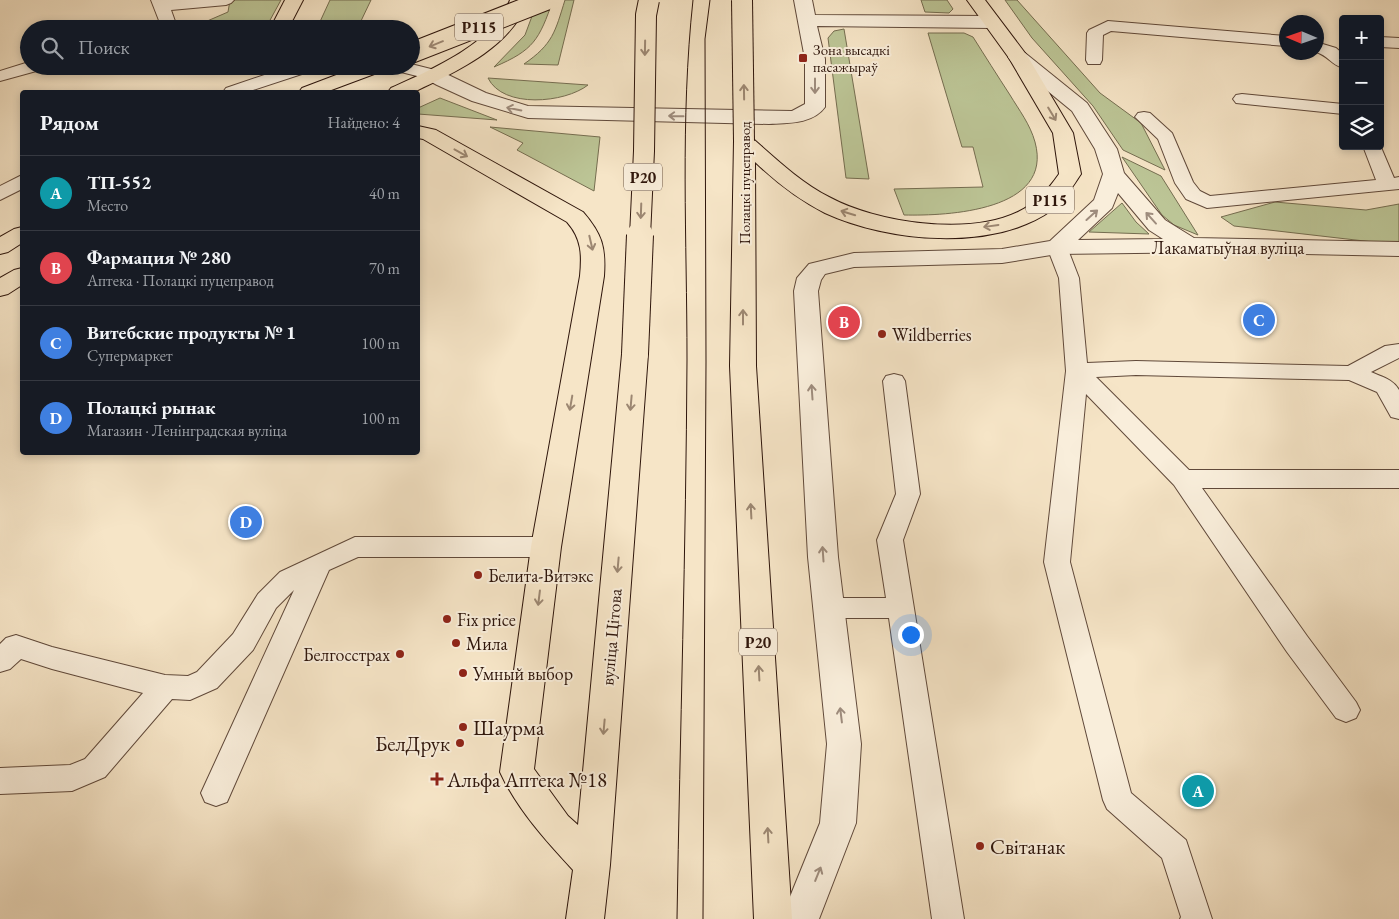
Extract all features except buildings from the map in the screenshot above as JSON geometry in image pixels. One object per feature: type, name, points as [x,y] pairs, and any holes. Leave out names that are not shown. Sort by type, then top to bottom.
[{"type":"main road","points":[[284,20],[294,0]]},
{"type":"main road","name":"Р115","points":[[402,90],[426,79],[477,49],[498,33],[512,17],[519,0]]},
{"type":"main road","name":"Р115","points":[[420,49],[546,0]]},
{"type":"main road","name":"вуліца Цітова","points":[[585,919],[592,864],[636,354],[644,151],[646,16],[649,0]]},
{"type":"main road","name":"Полацкі пуцеправод","points":[[742,0],[744,141],[743,366],[772,919]]},
{"type":"main road","name":"Р115","points":[[744,141],[787,181],[835,209],[894,227],[954,231],[1011,223],[1046,204],[1070,174],[1063,133],[1018,57],[976,0]]},
{"type":"main road","points":[[314,90],[354,75]]},
{"type":"main road","points":[[420,132],[428,134],[575,217],[591,238],[594,258],[592,276],[546,547],[518,772],[556,827],[592,864]]},
{"type":"main road","points":[[0,247],[20,235]]},
{"type":"main road","points":[[0,289],[20,276]]},
{"type":"street","points":[[426,79],[507,108],[528,112],[769,118],[796,117],[815,107],[815,59],[804,0]]},
{"type":"street","points":[[807,20],[991,22]]},
{"type":"street","points":[[1018,57],[1080,107],[1106,149],[1114,174],[1157,225],[1190,246]]},
{"type":"street","points":[[1057,247],[1104,204],[1114,174]]},
{"type":"street","name":"Лакаматыўная вуліца","points":[[800,919],[838,823],[844,744],[828,608],[806,291],[809,278],[817,269],[854,260],[1002,256],[1057,247],[1190,246],[1399,249]]},
{"type":"lane","points":[[166,20],[160,3],[226,0]]},
{"type":"lane","points":[[1094,60],[1095,33],[1108,26],[1279,40]]},
{"type":"lane","points":[[1384,42],[1399,43]]},
{"type":"lane","points":[[1330,46],[1341,60]]},
{"type":"lane","points":[[0,76],[20,70]]},
{"type":"lane","points":[[238,90],[282,75]]},
{"type":"lane","points":[[417,75],[426,79]]},
{"type":"lane","points":[[1242,99],[1339,109]]},
{"type":"lane","points":[[1144,117],[1166,137],[1184,183],[1193,195],[1206,202],[1393,183],[1374,150]]},
{"type":"lane","points":[[0,177],[20,183]]},
{"type":"lane","points":[[0,194],[20,183]]},
{"type":"lane","points":[[1057,247],[1069,278],[1077,370],[1057,562],[1118,800],[1176,850],[1197,917],[1196,919]]},
{"type":"lane","points":[[1352,373],[1393,351],[1399,352]]},
{"type":"lane","points":[[1077,370],[1136,368],[1352,373],[1386,387],[1399,411]]},
{"type":"lane","points":[[1077,370],[1183,479],[1297,644],[1346,710]]},
{"type":"lane","points":[[894,381],[908,494],[890,540],[948,919]]},
{"type":"lane","points":[[1183,479],[1399,479]]},
{"type":"lane","points":[[0,661],[16,646],[52,658],[165,687],[190,688],[207,680],[243,642],[267,601],[288,579],[354,547],[546,547]]},
{"type":"lane","points":[[216,793],[319,564]]},
{"type":"lane","points":[[828,608],[901,608]]},
{"type":"lane","points":[[0,781],[72,778],[95,768],[165,687]]},
{"type":"green space","points":[[230,0],[281,0],[270,20],[210,20],[228,12]]},
{"type":"green space","points":[[330,0],[371,0],[361,20],[321,20]]},
{"type":"green space","points":[[538,0],[553,0],[539,34],[527,49],[494,67],[525,35]]},
{"type":"green space","points":[[565,0],[574,0],[558,65],[524,64],[541,50],[552,36]]},
{"type":"green space","points":[[921,0],[947,0],[953,9],[949,13],[925,12]]},
{"type":"green space","points":[[1005,0],[1017,0],[1100,93],[1141,123],[1165,170],[1123,150],[1093,106],[1032,38]]},
{"type":"green space","points":[[844,29],[869,179],[846,178],[828,38],[834,31]]},
{"type":"green space","points":[[928,33],[964,33],[973,37],[1027,123],[1035,142],[1037,165],[1029,183],[1014,196],[993,205],[970,211],[946,214],[904,215],[894,189],[983,187],[973,147],[962,147]]},
{"type":"green space","points":[[488,78],[588,85],[565,96],[535,100],[520,99],[507,95],[496,88]]},
{"type":"green space","points":[[440,98],[497,120],[420,114],[420,107]]},
{"type":"green space","points":[[490,127],[600,137],[594,191],[517,150],[523,143]]},
{"type":"green space","points":[[1122,157],[1161,176],[1198,235],[1174,225],[1162,215]]},
{"type":"green space","points":[[1275,202],[1366,210],[1399,204],[1399,245],[1234,226],[1221,217]]},
{"type":"green space","points":[[1122,203],[1136,222],[1149,234],[1089,232]]},
{"type":"tram line","points":[[677,919],[687,360],[685,135],[693,0]]},
{"type":"tram line","points":[[703,919],[706,362],[705,39],[710,0]]},
{"type":"place","name":"Зона высадкі пасажыраў","points":[[803,58]]},
{"type":"place","name":"Витебские продукты № 1","points":[[1259,320]]},
{"type":"place","name":"Фармация № 280","points":[[844,322]]},
{"type":"place","name":"Wildberries","points":[[882,334]]},
{"type":"place","name":"Полацкі рынак","points":[[246,522]]},
{"type":"place","name":"Белита-Витэкс","points":[[478,575]]},
{"type":"place","name":"Fix price","points":[[447,619]]},
{"type":"place","name":"Мила","points":[[456,643]]},
{"type":"place","name":"Белгосстрах","points":[[400,654]]},
{"type":"place","name":"Умный выбор","points":[[463,673]]},
{"type":"place","name":"Шаурма","points":[[463,727]]},
{"type":"place","name":"БелДрук","points":[[460,743]]},
{"type":"place","name":"Альфа Аптека №18","points":[[437,779]]},
{"type":"place","name":"ТП-552","points":[[1198,791]]},
{"type":"place","name":"Світанак","points":[[980,846]]}]
